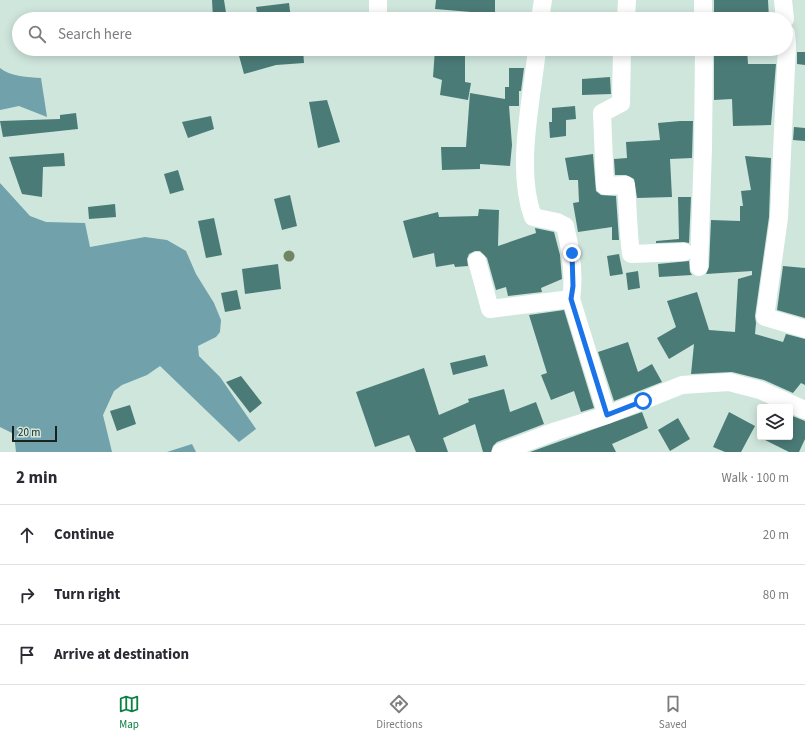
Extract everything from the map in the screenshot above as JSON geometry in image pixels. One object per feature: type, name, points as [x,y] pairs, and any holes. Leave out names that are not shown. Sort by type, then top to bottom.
[{"type":"street","points":[[378,0],[378,12]]},
{"type":"street","points":[[541,12],[543,0]]},
{"type":"street","points":[[626,12],[627,0]]},
{"type":"street","points":[[703,0],[703,12]]},
{"type":"street","points":[[783,0],[784,12]]},
{"type":"street","points":[[536,56],[525,157],[529,205],[533,217],[557,222],[565,226],[572,253],[573,286],[571,299],[607,415]]},
{"type":"street","points":[[622,56],[621,103],[602,113],[605,186],[626,185],[627,225],[631,254],[684,252]]},
{"type":"street","points":[[699,267],[703,148],[704,56]]},
{"type":"street","points":[[786,56],[779,218],[765,317],[805,329]]},
{"type":"street","points":[[477,261],[490,309],[571,299]]},
{"type":"street","points":[[501,452],[556,431],[607,415],[682,385],[728,382],[760,390],[805,410]]},
{"type":"water","points":[[0,68],[14,75],[41,78],[47,117],[19,106],[0,110]]},
{"type":"water","points":[[0,183],[30,216],[46,222],[85,223],[90,247],[145,237],[167,240],[186,251],[196,274],[214,303],[221,320],[220,332],[216,337],[198,346],[199,356],[220,377],[256,429],[239,442],[160,366],[147,375],[122,385],[114,391],[103,415],[112,452],[16,452],[14,434],[0,427]]},
{"type":"water","points":[[192,444],[196,452],[167,452]]},
{"type":"building","points":[[212,0],[224,0],[226,12],[213,12]]},
{"type":"building","points":[[436,0],[495,0],[495,12],[435,9]]},
{"type":"building","points":[[714,0],[768,0],[769,12],[714,12]]},
{"type":"building","points":[[289,3],[290,12],[257,12],[256,7]]},
{"type":"building","points":[[797,52],[805,52],[805,65],[797,64]]},
{"type":"building","points":[[239,56],[304,56],[304,63],[276,65],[244,74]]},
{"type":"building","points":[[434,56],[465,56],[465,82],[471,83],[468,100],[440,95],[442,80],[433,77]]},
{"type":"building","points":[[714,56],[747,56],[748,64],[776,64],[771,125],[733,126],[732,99],[714,100]]},
{"type":"building","points":[[509,68],[524,68],[521,91],[519,91],[519,106],[509,106],[512,145],[510,166],[480,164],[480,169],[442,170],[441,147],[466,147],[470,93],[505,99],[505,87],[509,87]]},
{"type":"building","points":[[610,77],[611,94],[582,95],[582,79]]},
{"type":"building","points":[[327,100],[340,142],[318,148],[309,102]]},
{"type":"building","points":[[575,106],[576,119],[566,120],[566,136],[550,138],[549,122],[552,122],[552,108]]},
{"type":"building","points":[[76,113],[78,129],[3,137],[0,121],[60,119],[60,115]]},
{"type":"building","points":[[211,116],[214,129],[188,138],[182,122]]},
{"type":"building","points":[[693,121],[692,158],[670,159],[672,197],[637,198],[634,179],[626,175],[615,175],[614,159],[627,158],[626,142],[660,140],[658,123]]},
{"type":"building","points":[[794,127],[805,128],[805,141],[793,140]]},
{"type":"building","points":[[64,153],[65,166],[43,167],[42,197],[22,194],[9,157]]},
{"type":"building","points":[[593,154],[596,191],[601,195],[616,196],[619,240],[612,240],[612,227],[578,232],[573,203],[579,202],[578,180],[569,180],[565,158]]},
{"type":"building","points":[[745,156],[771,158],[769,217],[755,316],[755,334],[783,342],[786,334],[805,339],[805,385],[801,383],[793,393],[764,380],[732,372],[691,374],[694,344],[669,359],[657,338],[676,327],[667,301],[697,292],[709,330],[735,332],[738,279],[752,275],[752,271],[706,274],[709,267],[711,220],[740,221],[740,206],[743,206],[741,191],[751,190]]},
{"type":"building","points":[[178,170],[184,190],[170,194],[164,174]]},
{"type":"building","points":[[290,195],[297,226],[282,230],[274,199]]},
{"type":"building","points":[[678,197],[691,197],[689,243],[656,243],[656,241],[679,239]]},
{"type":"building","points":[[115,204],[116,217],[89,219],[88,207]]},
{"type":"building","points":[[479,209],[499,210],[498,246],[536,233],[535,228],[554,232],[560,255],[562,279],[541,288],[542,292],[508,296],[506,287],[496,290],[487,258],[480,251],[475,251],[469,254],[467,259],[468,266],[455,267],[454,264],[436,267],[434,253],[413,258],[403,221],[438,212],[439,217],[478,216]]},
{"type":"building","points":[[214,218],[222,255],[206,258],[198,221]]},
{"type":"building","points":[[619,254],[623,274],[610,276],[607,256]]},
{"type":"building","points":[[689,261],[690,272],[692,275],[659,277],[658,264]]},
{"type":"building","points":[[278,264],[281,289],[245,294],[242,269]]},
{"type":"building","points":[[783,266],[805,268],[805,318],[777,310]]},
{"type":"building","points":[[638,271],[640,288],[628,290],[626,273]]},
{"type":"building","points":[[237,290],[241,309],[225,312],[221,293]]},
{"type":"building","points":[[564,310],[594,408],[581,412],[574,391],[551,400],[541,375],[547,373],[529,315]]},
{"type":"building","points":[[628,342],[638,372],[652,364],[662,382],[614,401],[598,352]]},
{"type":"building","points":[[485,355],[488,366],[453,375],[450,363]]},
{"type":"building","points":[[424,368],[439,415],[469,402],[468,399],[504,389],[510,412],[536,402],[544,424],[497,442],[493,446],[491,452],[483,452],[475,424],[443,438],[448,452],[416,452],[409,435],[375,447],[356,392]]},
{"type":"building","points":[[241,376],[262,403],[250,413],[226,382]]},
{"type":"building","points":[[130,405],[136,424],[117,431],[110,411]]},
{"type":"building","points":[[642,412],[648,428],[612,444],[616,452],[530,452]]},
{"type":"building","points":[[729,412],[755,426],[741,452],[725,452],[713,447]]},
{"type":"building","points":[[793,416],[805,421],[805,439],[799,452],[789,452],[765,440],[793,440]]},
{"type":"building","points":[[678,418],[690,439],[670,451],[658,430]]},
{"type":"route","points":[[572,253],[573,286],[571,299],[607,415],[643,401]]}]
